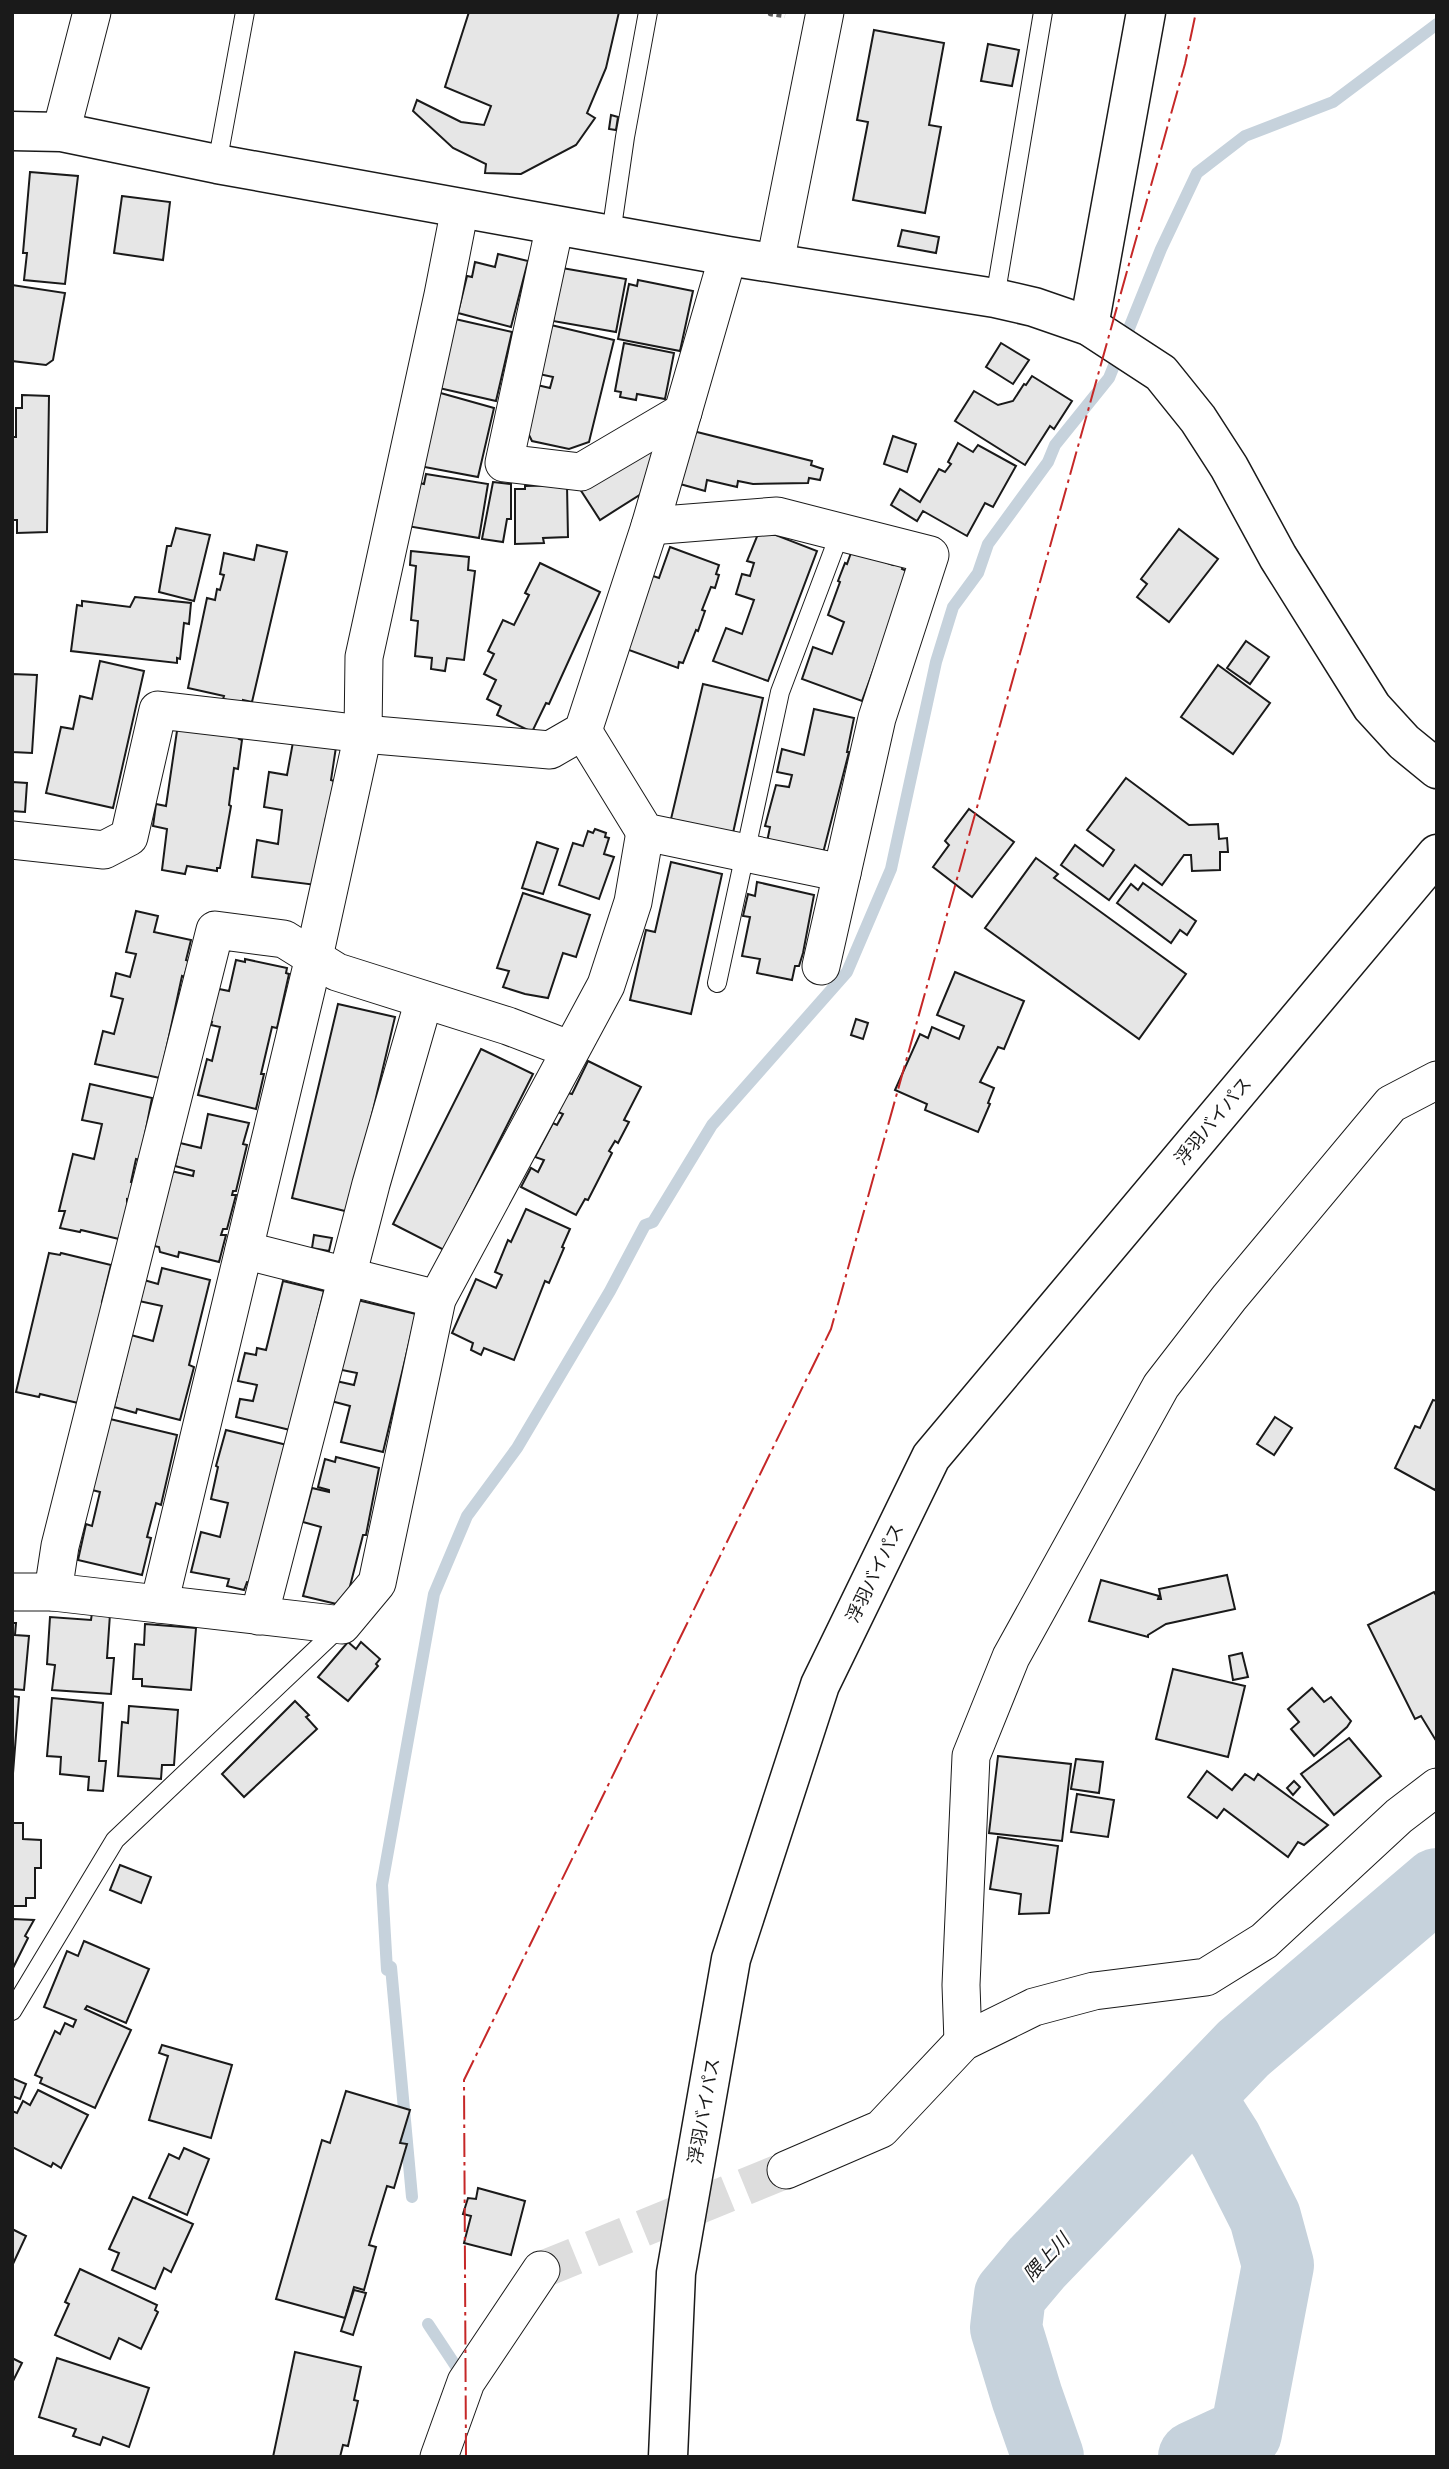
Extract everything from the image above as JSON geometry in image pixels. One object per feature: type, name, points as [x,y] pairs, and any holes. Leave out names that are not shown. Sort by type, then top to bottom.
[{"type":"main road","points":[[1089,326],[1146,12]]},
{"type":"main road","points":[[12,131],[61,132],[217,164],[728,256],[995,298],[1034,307],[1089,326],[1161,373],[1198,419],[1278,557],[1372,706],[1404,742],[1437,769]]},
{"type":"main road","name":"浮羽バイパス","points":[[668,2457],[676,2273],[731,1958],[820,1685],[931,1457],[1437,854]]},
{"type":"street","points":[[61,132],[92,12]]},
{"type":"street","points":[[775,263],[825,12]]},
{"type":"street","points":[[159,1604],[314,957],[363,734],[364,657],[460,208]]},
{"type":"street","points":[[555,225],[504,463],[581,472],[683,412]]},
{"type":"street","points":[[12,840],[104,849],[129,837],[158,710],[363,734],[550,750],[583,731],[650,526],[728,256]]},
{"type":"street","points":[[650,526],[777,516],[930,555],[877,718],[821,966]]},
{"type":"street","points":[[12,1592],[53,1592],[342,1625],[377,1583],[437,1299],[606,985],[634,902],[645,832],[583,731]]},
{"type":"street","points":[[645,832],[842,873]]},
{"type":"street","points":[[53,1592],[60,1546],[215,930],[284,939],[337,972],[508,1026],[571,1050]]},
{"type":"street","points":[[259,1616],[371,1184],[424,1000]]},
{"type":"street","points":[[963,2042],[961,1985],[971,1756],[1011,1657],[1161,1386],[1229,1298],[1391,1104],[1437,1080]]},
{"type":"street","points":[[244,1251],[437,1299]]},
{"type":"street","points":[[786,2170],[881,2129],[963,2042],[1034,2007],[1094,1991],[1206,1977],[1264,1941],[1399,1816],[1437,1787]]},
{"type":"street","points":[[439,2457],[466,2382],[541,2270]]},
{"type":"lane","points":[[217,164],[245,12]]},
{"type":"lane","points":[[611,234],[625,137],[648,12]]},
{"type":"lane","points":[[995,298],[1043,12]]},
{"type":"lane","points":[[717,983],[780,692],[840,533]]},
{"type":"lane","points":[[12,2011],[115,1840],[342,1625]]},
{"type":"building","points":[[469,12],[619,12],[606,68],[587,113],[595,118],[576,145],[521,174],[485,173],[486,164],[453,148],[413,111],[417,100],[461,122],[484,125],[491,106],[445,87]]},
{"type":"building","points":[[874,30],[944,43],[929,125],[941,127],[925,213],[853,200],[868,122],[857,120]]},
{"type":"building","points":[[988,44],[1019,50],[1012,86],[981,81]]},
{"type":"building","points":[[611,115],[618,117],[616,130],[609,129]]},
{"type":"building","points":[[30,172],[78,176],[65,284],[24,280],[27,253],[23,253]]},
{"type":"building","points":[[122,196],[170,202],[163,260],[114,253]]},
{"type":"building","points":[[902,230],[939,237],[936,253],[898,246]]},
{"type":"building","points":[[498,254],[528,261],[511,327],[458,313],[467,276],[472,277],[475,262],[495,267]]},
{"type":"building","points":[[562,268],[626,279],[616,332],[553,321]]},
{"type":"building","points":[[638,280],[693,291],[680,351],[618,339],[629,284],[637,286]]},
{"type":"building","points":[[12,285],[65,293],[53,360],[46,365],[12,361]]},
{"type":"building","points":[[455,319],[512,332],[496,401],[439,388]]},
{"type":"building","points":[[551,325],[614,340],[589,442],[569,449],[532,441],[527,431],[537,385],[550,388],[553,377],[539,374]]},
{"type":"building","points":[[624,343],[674,353],[665,399],[637,394],[636,400],[620,397],[621,392],[615,391]]},
{"type":"building","points":[[1001,343],[1029,360],[1013,384],[986,367]]},
{"type":"building","points":[[1032,376],[1072,401],[1054,429],[1050,426],[1025,465],[955,421],[974,391],[998,405],[1013,401]]},
{"type":"building","points":[[437,392],[494,408],[478,477],[414,465]]},
{"type":"building","points":[[22,395],[49,396],[47,532],[17,533],[17,520],[12,520],[12,437],[16,437],[16,408],[22,408]]},
{"type":"building","points":[[693,431],[812,461],[811,465],[823,469],[820,480],[809,478],[808,483],[753,484],[738,481],[737,487],[707,480],[705,491],[680,484]]},
{"type":"building","points":[[893,436],[916,444],[907,472],[884,464]]},
{"type":"building","points":[[958,443],[973,452],[978,445],[1016,466],[993,507],[985,503],[967,536],[923,511],[917,521],[891,505],[900,489],[920,502],[939,469],[945,472],[951,464],[948,462]]},
{"type":"building","points":[[647,446],[653,453],[641,494],[600,520],[578,486]]},
{"type":"building","points":[[426,474],[488,484],[479,538],[407,526],[410,481],[424,484]]},
{"type":"building","points":[[493,482],[511,484],[511,519],[507,519],[503,542],[482,539]]},
{"type":"building","points":[[567,485],[568,537],[543,538],[544,543],[515,544],[515,489],[525,489],[525,486]]},
{"type":"building","points":[[176,528],[210,535],[194,601],[159,592],[167,546],[171,546]]},
{"type":"building","points":[[760,529],[817,551],[768,681],[713,661],[726,628],[742,634],[754,600],[736,594],[742,574],[750,576],[754,563],[747,561]]},
{"type":"building","points":[[1179,529],[1218,559],[1169,622],[1137,597],[1147,584],[1141,579]]},
{"type":"building","points":[[257,545],[287,552],[252,702],[243,700],[243,704],[223,699],[224,696],[188,688],[207,598],[215,600],[224,575],[220,574],[224,553],[254,560]]},
{"type":"building","points":[[670,547],[719,565],[715,588],[711,587],[702,610],[705,611],[698,631],[696,630],[683,663],[679,662],[678,668],[618,646],[650,575],[659,578]]},
{"type":"building","points":[[852,550],[893,565],[895,561],[904,564],[902,569],[909,572],[862,701],[802,679],[813,647],[832,654],[844,622],[828,615],[840,582],[838,581]]},
{"type":"building","points":[[411,551],[469,557],[468,570],[475,571],[464,660],[447,658],[445,671],[431,669],[432,658],[415,656],[418,621],[411,620],[416,566],[410,565]]},
{"type":"building","points":[[540,563],[600,592],[549,704],[546,703],[532,732],[497,715],[501,706],[487,699],[496,680],[484,674],[494,654],[488,651],[503,620],[514,625],[529,595],[525,593]]},
{"type":"building","points":[[135,597],[191,603],[189,624],[184,623],[180,659],[177,658],[177,663],[71,651],[77,605],[82,606],[82,601],[130,607]]},
{"type":"building","points":[[1246,641],[1269,657],[1250,684],[1227,668]]},
{"type":"building","points":[[100,661],[144,671],[113,808],[46,793],[61,727],[73,729],[80,696],[92,699]]},
{"type":"building","points":[[1218,665],[1270,703],[1233,754],[1181,717]]},
{"type":"building","points":[[12,674],[37,675],[32,753],[12,752]]},
{"type":"building","points":[[703,684],[763,698],[733,833],[671,819]]},
{"type":"building","points":[[814,709],[854,718],[849,752],[823,853],[767,842],[770,827],[765,826],[776,785],[789,787],[792,775],[777,772],[782,749],[804,755]]},
{"type":"building","points":[[178,724],[240,737],[242,740],[238,769],[234,768],[231,806],[220,868],[217,868],[217,871],[187,866],[185,874],[162,870],[167,829],[153,826],[156,804],[166,806]]},
{"type":"building","points":[[293,742],[336,747],[329,817],[326,817],[316,885],[252,877],[257,840],[278,844],[282,810],[264,807],[269,772],[287,775]]},
{"type":"building","points":[[1126,778],[1189,825],[1218,824],[1219,839],[1227,838],[1228,852],[1220,852],[1220,870],[1192,871],[1191,855],[1184,855],[1162,885],[1135,865],[1109,900],[1061,865],[1075,845],[1103,866],[1114,850],[1087,830]]},
{"type":"building","points":[[12,782],[27,783],[25,812],[12,811]]},
{"type":"building","points":[[969,809],[1014,842],[972,897],[933,867],[949,845],[945,841]]},
{"type":"building","points":[[595,829],[606,833],[605,837],[609,838],[604,854],[614,857],[599,899],[559,885],[573,843],[583,846],[588,831],[593,833]]},
{"type":"building","points":[[537,842],[558,849],[543,894],[522,888]]},
{"type":"building","points":[[1036,858],[1058,874],[1054,878],[1186,974],[1139,1039],[985,928]]},
{"type":"building","points":[[671,862],[722,874],[691,1014],[630,1000],[646,930],[655,932]]},
{"type":"building","points":[[757,882],[814,895],[803,953],[799,966],[795,966],[792,980],[757,973],[760,959],[742,956],[750,917],[743,916],[748,894],[755,896]]},
{"type":"building","points":[[1143,883],[1196,921],[1187,935],[1180,930],[1171,943],[1117,903],[1131,884],[1138,890]]},
{"type":"building","points":[[523,893],[590,915],[576,957],[563,953],[548,998],[503,987],[509,971],[497,968]]},
{"type":"building","points":[[136,911],[158,916],[154,932],[191,940],[186,960],[189,961],[184,977],[182,976],[160,1078],[95,1064],[103,1031],[114,1034],[123,999],[111,996],[116,973],[130,977],[136,954],[126,952]]},
{"type":"building","points":[[245,959],[287,968],[286,973],[289,974],[277,1028],[272,1027],[256,1109],[198,1095],[207,1059],[212,1061],[220,1027],[207,1021],[214,988],[229,991],[236,960],[245,962]]},
{"type":"building","points":[[955,972],[1024,1001],[1004,1049],[998,1047],[980,1082],[994,1088],[978,1132],[925,1110],[927,1104],[895,1090],[920,1034],[928,1038],[932,1027],[959,1039],[964,1026],[937,1015]]},
{"type":"building","points":[[338,1004],[395,1017],[349,1212],[292,1198]]},
{"type":"building","points":[[856,1019],[868,1023],[863,1039],[851,1035]]},
{"type":"building","points":[[481,1049],[533,1074],[444,1250],[393,1224]]},
{"type":"building","points":[[588,1061],[641,1087],[624,1120],[629,1122],[618,1143],[615,1141],[609,1151],[612,1153],[588,1200],[585,1199],[576,1215],[521,1187],[531,1168],[538,1172],[544,1160],[535,1157],[553,1123],[557,1125],[563,1114],[558,1112],[568,1093],[572,1094]]},
{"type":"building","points":[[90,1084],[152,1098],[140,1160],[136,1159],[131,1182],[135,1183],[131,1200],[127,1199],[130,1204],[119,1239],[60,1228],[65,1211],[59,1211],[73,1154],[94,1159],[102,1124],[82,1120]]},
{"type":"building","points":[[208,1114],[249,1123],[243,1144],[247,1145],[236,1191],[233,1191],[232,1195],[236,1195],[227,1229],[223,1229],[221,1235],[226,1235],[219,1262],[179,1252],[178,1257],[160,1252],[159,1247],[154,1246],[171,1171],[193,1176],[194,1171],[175,1166],[180,1143],[201,1148]]},
{"type":"building","points":[[526,1209],[570,1229],[549,1283],[545,1281],[514,1360],[484,1348],[481,1355],[471,1350],[473,1343],[452,1333],[476,1279],[496,1288],[502,1275],[495,1272],[508,1240],[511,1242]]},
{"type":"building","points":[[314,1235],[332,1238],[329,1251],[312,1248]]},
{"type":"building","points":[[49,1253],[61,1253],[111,1265],[102,1302],[106,1303],[78,1403],[40,1394],[39,1397],[16,1392]]},
{"type":"building","points":[[162,1268],[210,1280],[189,1365],[194,1367],[180,1420],[137,1409],[136,1413],[114,1407],[131,1335],[153,1341],[162,1306],[139,1301],[144,1280],[158,1284]]},
{"type":"building","points":[[283,1281],[324,1291],[290,1430],[236,1417],[240,1399],[253,1401],[257,1385],[238,1381],[245,1353],[256,1355],[257,1348],[266,1350]]},
{"type":"building","points":[[353,1299],[416,1314],[383,1452],[341,1442],[350,1406],[331,1401],[336,1381],[354,1385],[357,1373],[337,1369]]},
{"type":"building","points":[[1433,1400],[1437,1401],[1435,1490],[1395,1468],[1415,1426],[1420,1428]]},
{"type":"building","points":[[1275,1417],[1292,1428],[1274,1455],[1257,1444]]},
{"type":"building","points":[[110,1419],[177,1435],[161,1505],[156,1503],[147,1537],[151,1538],[142,1575],[78,1560],[86,1524],[92,1526],[100,1492],[92,1490]]},
{"type":"building","points":[[226,1430],[287,1445],[253,1583],[247,1582],[244,1590],[227,1586],[229,1579],[191,1572],[201,1532],[220,1537],[228,1503],[211,1499],[218,1467],[216,1466]]},
{"type":"building","points":[[336,1457],[379,1468],[366,1535],[363,1535],[345,1606],[303,1596],[321,1527],[303,1522],[312,1488],[329,1492],[318,1487],[325,1459],[335,1462]]},
{"type":"building","points":[[1227,1575],[1235,1609],[1166,1624],[1148,1637],[1089,1621],[1101,1580],[1159,1596],[1158,1599],[1161,1599],[1159,1589]]},
{"type":"building","points":[[1434,1592],[1437,1597],[1435,1739],[1421,1716],[1415,1719],[1368,1625]]},
{"type":"building","points":[[92,1613],[110,1614],[107,1658],[114,1658],[111,1694],[52,1690],[55,1665],[47,1664],[50,1617],[91,1620]]},
{"type":"building","points":[[12,1623],[16,1623],[15,1635],[29,1636],[24,1690],[12,1689]]},
{"type":"building","points":[[145,1624],[196,1628],[191,1690],[142,1686],[142,1679],[133,1679],[135,1644],[144,1645]]},
{"type":"building","points":[[348,1642],[356,1649],[361,1642],[380,1659],[376,1664],[378,1666],[348,1701],[318,1677]]},
{"type":"building","points":[[1242,1653],[1248,1677],[1233,1680],[1229,1656]]},
{"type":"building","points":[[1173,1669],[1245,1686],[1228,1757],[1156,1739]]},
{"type":"building","points":[[1312,1688],[1324,1702],[1331,1697],[1351,1721],[1314,1756],[1291,1729],[1299,1722],[1288,1709]]},
{"type":"building","points":[[12,1696],[19,1697],[12,1786]]},
{"type":"building","points":[[52,1698],[103,1703],[99,1761],[106,1761],[103,1791],[88,1790],[89,1777],[60,1774],[61,1757],[47,1756]]},
{"type":"building","points":[[295,1701],[309,1715],[306,1717],[317,1729],[244,1797],[222,1774]]},
{"type":"building","points":[[129,1706],[178,1710],[174,1765],[162,1765],[161,1779],[118,1776],[122,1722],[128,1723]]},
{"type":"building","points":[[1349,1738],[1381,1776],[1334,1815],[1301,1774]]},
{"type":"building","points":[[998,1756],[1071,1764],[1062,1841],[989,1833]]},
{"type":"building","points":[[1076,1759],[1103,1762],[1099,1793],[1071,1789]]},
{"type":"building","points":[[1207,1771],[1232,1790],[1245,1774],[1254,1780],[1258,1774],[1328,1825],[1304,1845],[1298,1842],[1288,1857],[1224,1809],[1217,1818],[1188,1797]]},
{"type":"building","points":[[1294,1781],[1300,1787],[1293,1795],[1287,1788]]},
{"type":"building","points":[[1077,1794],[1114,1800],[1108,1837],[1071,1832]]},
{"type":"building","points":[[12,1823],[23,1823],[23,1839],[41,1840],[41,1868],[35,1868],[35,1898],[26,1898],[26,1906],[12,1906]]},
{"type":"building","points":[[998,1837],[1058,1846],[1049,1913],[1019,1914],[1021,1894],[990,1889]]},
{"type":"building","points":[[120,1865],[151,1877],[141,1903],[110,1890]]},
{"type":"building","points":[[12,1919],[34,1920],[12,1970]]},
{"type":"building","points":[[84,1941],[149,1969],[126,2023],[87,2006],[85,2009],[131,2030],[95,2108],[40,2083],[42,2078],[35,2075],[55,2031],[60,2034],[65,2023],[73,2027],[76,2020],[44,2007],[67,1951],[78,1956]]},
{"type":"building","points":[[162,2045],[232,2065],[211,2138],[149,2120],[168,2056],[159,2053]]},
{"type":"building","points":[[12,2078],[26,2084],[20,2099],[12,2096]]},
{"type":"building","points":[[38,2090],[88,2115],[61,2168],[53,2163],[51,2167],[12,2147],[12,2111],[17,2113],[23,2101],[30,2105]]},
{"type":"building","points":[[346,2091],[410,2110],[400,2143],[407,2144],[394,2188],[387,2186],[369,2245],[376,2247],[364,2290],[354,2287],[345,2318],[276,2299],[322,2140],[330,2143]]},
{"type":"building","points":[[184,2148],[209,2159],[187,2215],[149,2198],[169,2154],[179,2159]]},
{"type":"building","points":[[478,2188],[525,2201],[511,2255],[464,2243],[471,2216],[463,2214],[468,2198],[476,2199]]},
{"type":"building","points":[[133,2197],[193,2224],[171,2272],[164,2268],[155,2289],[112,2270],[119,2253],[109,2249]]},
{"type":"building","points":[[12,2229],[26,2236],[12,2266]]},
{"type":"building","points":[[80,2269],[157,2305],[155,2310],[158,2312],[141,2349],[119,2338],[110,2359],[55,2335],[69,2304],[65,2302]]},
{"type":"building","points":[[354,2290],[366,2293],[353,2335],[341,2331]]},
{"type":"building","points":[[295,2352],[361,2367],[354,2400],[358,2401],[348,2446],[343,2445],[340,2457],[273,2457]]},
{"type":"building","points":[[12,2358],[22,2363],[12,2383]]},
{"type":"building","points":[[57,2358],[149,2388],[129,2447],[103,2437],[100,2445],[73,2436],[76,2429],[39,2417]]},
{"type":"waterway","points":[[412,2197],[391,1967],[387,1970],[382,1885],[434,1594],[467,1516],[517,1448],[610,1291],[645,1225],[653,1222],[712,1125],[847,972],[891,869],[936,662],[953,607],[978,573],[988,544],[1048,462],[1055,445],[1109,378],[1161,249],[1197,173],[1245,136],[1333,102],[1437,24]]},
{"type":"waterway","name":"隈上川","points":[[1048,2457],[1006,2328],[1010,2295],[1037,2263],[1243,2049],[1437,1884]]},
{"type":"waterway","name":"隈上川","points":[[1194,2457],[1246,2433],[1278,2265],[1265,2217],[1226,2140],[1198,2096]]},
{"type":"waterway","points":[[428,2324],[463,2377]]},
{"type":"tunnel","points":[[541,2270],[786,2170]]},
{"type":"power","points":[[466,2457],[464,2080],[831,1329],[1185,64],[1196,12]]}]
